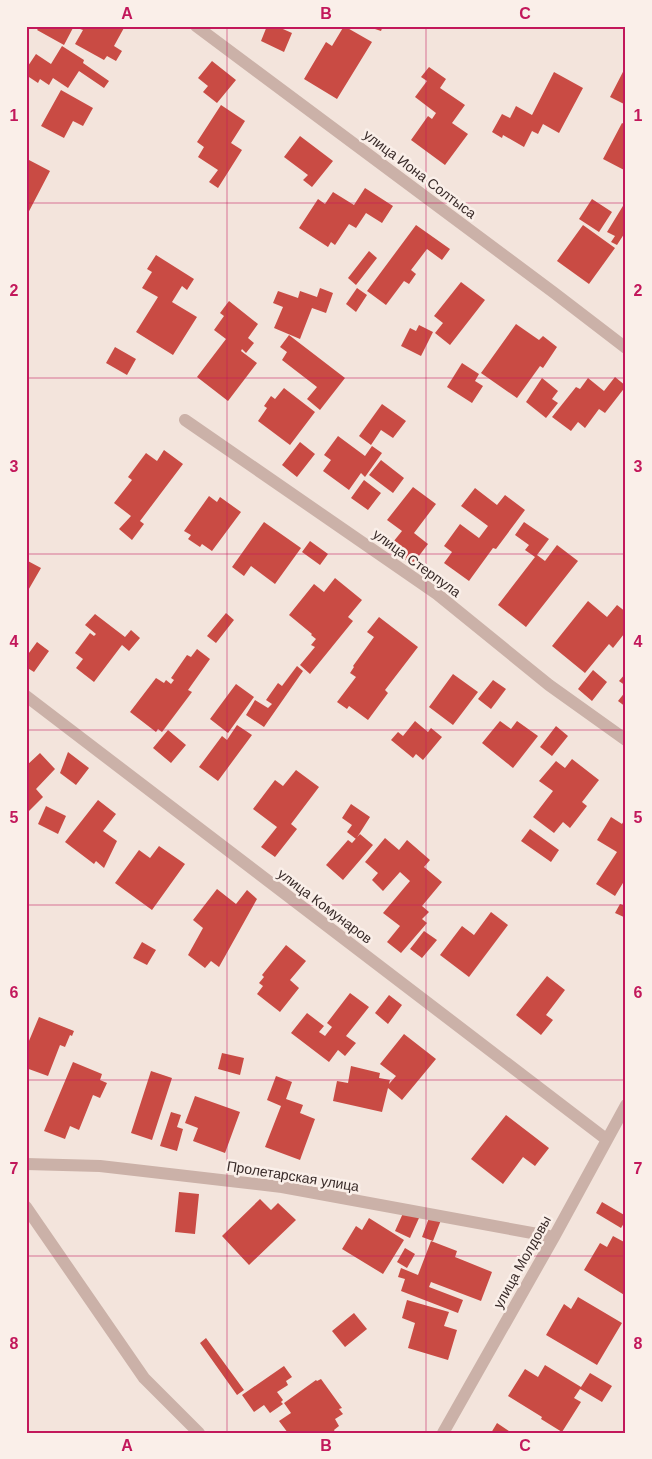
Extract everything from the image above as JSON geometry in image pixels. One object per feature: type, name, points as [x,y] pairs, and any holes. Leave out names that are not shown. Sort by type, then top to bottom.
[{"type":"street","name":"улица Иона Солтыса","points":[[196,26],[546,286],[626,348]]},
{"type":"street","name":"улица Стерпула","points":[[185,420],[437,594],[550,684],[626,740]]},
{"type":"street","name":"улица Комунаров","points":[[26,696],[606,1139]]},
{"type":"street","name":"улица Молдовы","points":[[443,1433],[554,1238],[626,1105]]},
{"type":"street","name":"Пролетарская улица","points":[[26,1164],[100,1166],[282,1187],[554,1238]]},
{"type":"street","points":[[26,1207],[144,1378],[199,1433]]},
{"type":"building","points":[[40,26],[74,26],[64,45],[37,30]]},
{"type":"building","points":[[82,26],[125,26],[114,46],[122,51],[116,61],[107,56],[104,60],[75,44],[83,30],[80,29]]},
{"type":"building","points":[[267,26],[276,26],[292,33],[284,52],[261,41]]},
{"type":"building","points":[[344,26],[372,42],[337,99],[304,79],[326,42],[332,46]]},
{"type":"building","points":[[366,26],[383,26],[381,31]]},
{"type":"building","points":[[62,46],[84,60],[83,63],[109,81],[104,88],[79,71],[68,88],[53,78],[49,85],[40,79],[38,83],[26,75],[26,69],[36,54],[51,64]]},
{"type":"building","points":[[212,61],[236,80],[217,103],[203,92],[208,86],[198,78]]},
{"type":"building","points":[[626,66],[626,105],[610,97]]},
{"type":"building","points":[[429,67],[446,79],[440,88],[465,105],[452,123],[468,134],[445,165],[411,140],[428,116],[432,119],[436,113],[415,97],[427,81],[421,77]]},
{"type":"building","points":[[554,72],[583,88],[559,133],[543,124],[538,134],[532,131],[524,147],[503,135],[502,138],[492,132],[502,114],[510,118],[516,106],[532,115]]},
{"type":"building","points":[[61,90],[93,108],[83,126],[73,121],[64,138],[41,126]]},
{"type":"building","points":[[221,105],[245,121],[231,143],[242,150],[218,188],[209,182],[218,170],[198,157],[204,147],[197,142]]},
{"type":"building","points":[[626,121],[626,171],[603,159],[622,123],[624,124]]},
{"type":"building","points":[[300,136],[333,161],[312,187],[303,180],[308,175],[284,157]]},
{"type":"building","points":[[29,160],[50,171],[26,217],[26,164]]},
{"type":"building","points":[[365,188],[393,206],[382,223],[366,213],[356,228],[349,224],[335,245],[331,242],[328,247],[299,228],[318,199],[325,204],[333,192],[354,205]]},
{"type":"building","points":[[592,199],[612,212],[599,232],[579,219]]},
{"type":"building","points":[[626,201],[626,231],[617,245],[611,242],[615,236],[607,232]]},
{"type":"building","points":[[416,225],[450,249],[442,260],[427,249],[411,270],[416,274],[409,284],[404,281],[386,305],[367,291]]},
{"type":"building","points":[[583,225],[615,248],[589,284],[557,261]]},
{"type":"building","points":[[369,251],[377,258],[356,285],[348,278]]},
{"type":"building","points":[[156,255],[194,279],[187,290],[182,286],[172,302],[197,317],[173,355],[136,332],[158,297],[142,288],[152,272],[147,269]]},
{"type":"building","points":[[461,282],[485,300],[450,345],[435,333],[443,323],[434,316]]},
{"type":"building","points":[[320,288],[333,293],[326,313],[312,308],[300,339],[274,328],[283,307],[273,303],[278,291],[298,298],[300,291],[317,297]]},
{"type":"building","points":[[357,288],[367,295],[356,312],[346,304]]},
{"type":"building","points":[[229,301],[258,324],[248,338],[254,343],[246,353],[242,349],[241,351],[257,363],[228,401],[197,377],[226,339],[214,330],[224,316],[220,313]]},
{"type":"building","points":[[516,324],[539,340],[543,336],[557,347],[543,368],[540,366],[517,398],[481,373]]},
{"type":"building","points":[[419,325],[433,332],[421,356],[401,346],[410,328],[416,331]]},
{"type":"building","points":[[289,335],[345,378],[320,410],[307,399],[317,387],[282,360],[287,352],[280,347]]},
{"type":"building","points":[[115,347],[136,359],[127,375],[106,363]]},
{"type":"building","points":[[462,363],[479,374],[475,381],[483,386],[472,403],[447,387]]},
{"type":"building","points":[[615,377],[626,386],[605,413],[599,409],[585,428],[578,422],[571,431],[552,417],[576,387],[580,389],[588,378],[604,391]]},
{"type":"building","points":[[542,378],[558,391],[552,399],[558,403],[546,418],[526,402]]},
{"type":"building","points":[[284,388],[315,412],[290,445],[258,421],[267,408],[264,406],[271,396],[275,399]]},
{"type":"building","points":[[382,404],[406,421],[393,438],[381,430],[371,445],[359,436]]},
{"type":"building","points":[[338,436],[365,456],[372,446],[382,453],[365,477],[361,473],[349,490],[323,471],[331,460],[324,455]]},
{"type":"building","points":[[300,442],[315,454],[297,477],[282,465]]},
{"type":"building","points":[[164,450],[183,464],[140,521],[144,524],[132,540],[119,529],[131,516],[114,503],[132,480],[128,477],[146,453],[157,461]]},
{"type":"building","points":[[381,460],[404,478],[393,493],[369,475]]},
{"type":"building","points":[[364,480],[381,493],[368,510],[351,498]]},
{"type":"building","points":[[413,487],[436,504],[414,533],[428,544],[412,565],[389,547],[402,531],[387,520]]},
{"type":"building","points":[[475,488],[497,505],[505,495],[525,510],[496,549],[493,548],[469,581],[444,563],[452,552],[444,546],[460,524],[479,538],[488,526],[461,506]]},
{"type":"building","points":[[209,496],[217,502],[220,497],[241,512],[212,551],[202,544],[200,547],[188,539],[191,535],[184,531]]},
{"type":"building","points":[[264,522],[301,548],[275,584],[251,566],[244,576],[232,567]]},
{"type":"building","points":[[524,522],[549,539],[537,555],[545,561],[557,545],[578,561],[526,627],[498,605],[535,557],[525,550],[529,545],[515,535]]},
{"type":"building","points":[[310,541],[328,554],[320,565],[302,552]]},
{"type":"building","points":[[26,560],[41,568],[26,594]]},
{"type":"building","points":[[335,578],[362,600],[348,617],[353,621],[310,674],[300,665],[315,647],[311,645],[316,639],[289,615],[314,584],[324,592]]},
{"type":"building","points":[[588,601],[607,617],[617,605],[626,612],[626,636],[624,634],[613,648],[609,644],[585,673],[552,646]]},
{"type":"building","points":[[226,613],[234,620],[216,643],[207,636]]},
{"type":"building","points":[[95,614],[125,637],[131,630],[140,638],[129,651],[122,645],[94,682],[76,668],[83,659],[75,653],[90,633],[94,636],[96,634],[85,625]]},
{"type":"building","points":[[379,617],[418,647],[385,690],[388,693],[368,720],[349,706],[347,709],[337,702],[356,677],[350,673],[374,637],[367,632]]},
{"type":"building","points":[[37,642],[49,651],[34,672],[26,667],[26,657]]},
{"type":"building","points":[[197,649],[210,659],[188,690],[192,692],[162,732],[158,729],[156,732],[130,712],[156,678],[164,683],[166,680],[171,684],[174,680],[171,678],[187,655],[191,657]]},
{"type":"building","points":[[297,666],[303,671],[264,727],[246,715],[255,700],[268,708],[272,704],[266,700],[278,683],[282,686]]},
{"type":"building","points":[[593,670],[607,682],[592,701],[578,689]]},
{"type":"building","points":[[626,673],[626,686],[619,681]]},
{"type":"building","points":[[453,674],[478,692],[453,725],[429,707]]},
{"type":"building","points":[[493,680],[506,689],[491,709],[478,699]]},
{"type":"building","points":[[236,684],[254,697],[228,733],[210,719]]},
{"type":"building","points":[[626,691],[626,707],[618,701]]},
{"type":"building","points":[[415,721],[428,732],[431,728],[442,737],[423,760],[416,754],[413,758],[391,740],[398,732],[403,736]]},
{"type":"building","points":[[500,721],[511,729],[517,721],[538,736],[513,768],[482,743]]},
{"type":"building","points":[[237,725],[252,735],[218,781],[199,767],[222,736],[227,740]]},
{"type":"building","points":[[556,726],[568,736],[552,756],[540,747]]},
{"type":"building","points":[[168,730],[186,745],[171,763],[153,748]]},
{"type":"building","points":[[68,752],[89,768],[76,785],[60,773]]},
{"type":"building","points":[[40,753],[55,769],[36,789],[43,797],[26,814],[26,766]]},
{"type":"building","points":[[572,759],[599,780],[582,802],[587,806],[570,828],[563,822],[554,833],[533,817],[553,791],[539,781],[556,761],[565,768]]},
{"type":"building","points":[[296,770],[319,787],[291,824],[297,829],[275,857],[261,847],[277,827],[253,809],[275,780],[283,786]]},
{"type":"building","points":[[98,800],[116,814],[103,831],[117,841],[104,868],[96,861],[94,864],[65,842]]},
{"type":"building","points":[[351,804],[370,817],[356,839],[347,832],[352,825],[342,818]]},
{"type":"building","points":[[46,806],[66,816],[58,834],[38,824]]},
{"type":"building","points":[[611,817],[622,824],[626,817],[626,878],[615,896],[596,884],[617,852],[597,840]]},
{"type":"building","points":[[530,829],[559,850],[551,862],[521,841]]},
{"type":"building","points":[[360,834],[373,845],[343,880],[326,865],[348,840],[352,843]]},
{"type":"building","points":[[385,838],[399,850],[407,840],[430,860],[424,867],[442,882],[422,906],[429,912],[422,919],[427,923],[401,953],[387,942],[400,926],[383,913],[410,881],[400,872],[383,891],[372,880],[378,873],[365,862]]},
{"type":"building","points":[[159,846],[185,864],[152,910],[115,883],[139,850],[150,858]]},
{"type":"building","points":[[217,889],[236,904],[247,890],[257,899],[219,967],[211,961],[205,968],[188,955],[203,928],[193,920]]},
{"type":"building","points":[[620,904],[626,906],[626,918],[615,913]]},
{"type":"building","points":[[491,912],[508,925],[469,977],[440,955],[462,926],[474,935]]},
{"type":"building","points":[[424,931],[437,940],[422,958],[410,949]]},
{"type":"building","points":[[142,942],[156,950],[147,965],[133,958]]},
{"type":"building","points":[[286,945],[306,961],[290,980],[299,988],[280,1012],[257,994],[263,986],[259,983],[264,977],[262,975]]},
{"type":"building","points":[[547,976],[565,990],[546,1015],[553,1020],[541,1035],[516,1015]]},
{"type":"building","points":[[350,993],[369,1007],[346,1036],[356,1043],[345,1056],[338,1050],[329,1062],[291,1033],[307,1013],[324,1026],[319,1032],[325,1036],[332,1027],[327,1023]]},
{"type":"building","points":[[389,995],[402,1005],[388,1024],[375,1013]]},
{"type":"building","points":[[39,1017],[74,1031],[72,1036],[70,1035],[65,1047],[60,1045],[48,1076],[26,1068],[26,1048]]},
{"type":"building","points":[[404,1034],[436,1059],[402,1100],[388,1088],[382,1112],[333,1101],[337,1081],[348,1083],[351,1066],[380,1073],[379,1078],[390,1080],[389,1084],[396,1076],[380,1064]]},
{"type":"building","points":[[222,1053],[244,1058],[240,1075],[218,1069]]},
{"type":"building","points":[[73,1062],[102,1074],[100,1080],[107,1083],[100,1098],[93,1095],[79,1130],[70,1126],[65,1139],[44,1131]]},
{"type":"building","points":[[151,1071],[172,1078],[152,1140],[131,1133]]},
{"type":"building","points":[[276,1076],[292,1082],[286,1099],[303,1105],[300,1113],[315,1119],[300,1160],[265,1147],[281,1106],[267,1100]]},
{"type":"building","points":[[195,1096],[240,1112],[225,1153],[193,1141],[198,1128],[185,1123]]},
{"type":"building","points":[[171,1112],[181,1115],[177,1127],[183,1129],[177,1151],[160,1146]]},
{"type":"building","points":[[506,1115],[549,1148],[535,1166],[523,1157],[503,1184],[471,1159]]},
{"type":"building","points":[[179,1192],[199,1194],[195,1234],[175,1232]]},
{"type":"building","points":[[260,1199],[271,1210],[278,1203],[296,1220],[249,1265],[222,1236]]},
{"type":"building","points":[[602,1202],[626,1216],[626,1220],[621,1228],[596,1213]]},
{"type":"building","points":[[404,1211],[419,1218],[410,1238],[395,1231]]},
{"type":"building","points":[[430,1215],[441,1220],[433,1241],[422,1237]]},
{"type":"building","points":[[369,1218],[404,1240],[383,1274],[342,1249],[356,1226],[362,1230]]},
{"type":"building","points":[[613,1236],[626,1243],[626,1296],[584,1270],[600,1243],[607,1247]]},
{"type":"building","points":[[431,1241],[457,1251],[455,1257],[492,1272],[481,1301],[431,1282],[429,1287],[463,1300],[458,1313],[401,1291],[405,1279],[398,1277],[401,1268],[418,1275]]},
{"type":"building","points":[[405,1248],[415,1254],[407,1268],[397,1262]]},
{"type":"building","points":[[578,1297],[622,1323],[597,1365],[546,1335],[564,1304],[571,1309]]},
{"type":"building","points":[[407,1300],[449,1312],[444,1326],[457,1330],[448,1360],[408,1348],[415,1323],[402,1318]]},
{"type":"building","points":[[354,1313],[367,1329],[345,1347],[332,1331]]},
{"type":"building","points":[[206,1338],[244,1390],[237,1395],[200,1343]]},
{"type":"building","points":[[545,1365],[581,1387],[590,1373],[612,1386],[602,1402],[580,1389],[574,1398],[581,1402],[562,1432],[508,1396],[525,1369],[538,1377]]},
{"type":"building","points":[[284,1366],[292,1377],[286,1381],[288,1385],[277,1392],[283,1400],[281,1402],[283,1404],[270,1413],[264,1405],[254,1412],[242,1395]]},
{"type":"building","points":[[321,1379],[342,1408],[339,1409],[343,1414],[335,1419],[339,1426],[334,1430],[335,1432],[288,1433],[279,1421],[291,1413],[284,1403],[316,1380]]},
{"type":"building","points":[[497,1423],[512,1433],[491,1433]]}]
